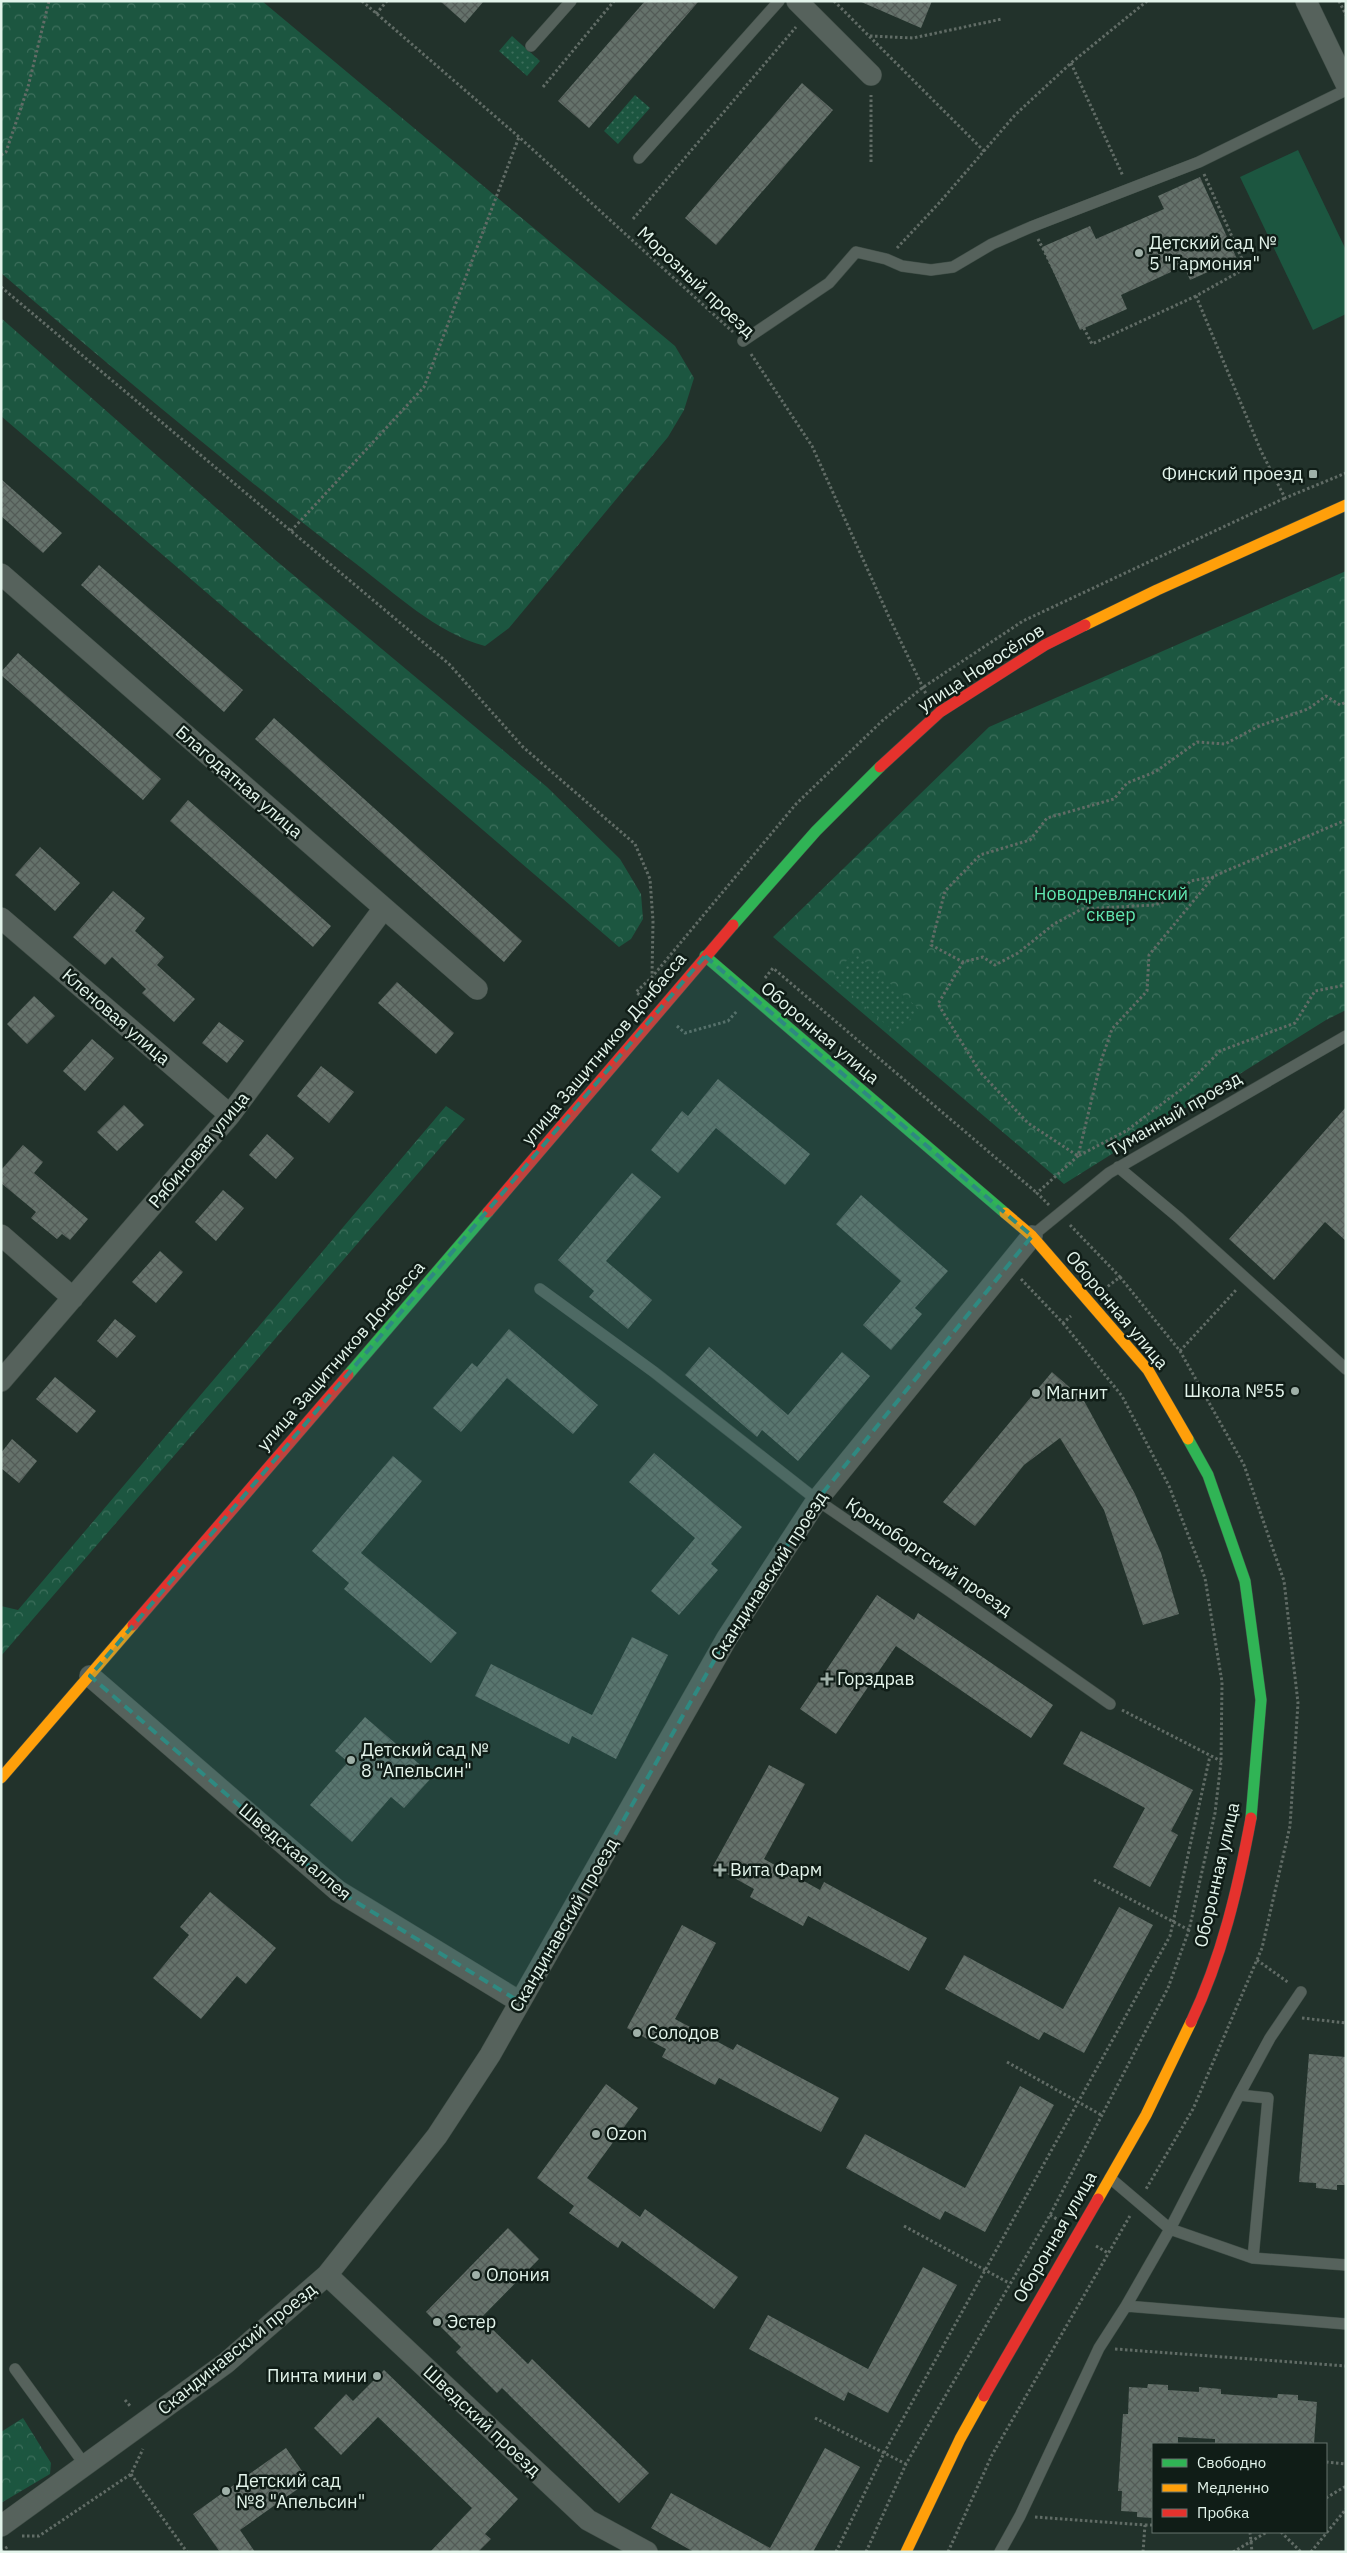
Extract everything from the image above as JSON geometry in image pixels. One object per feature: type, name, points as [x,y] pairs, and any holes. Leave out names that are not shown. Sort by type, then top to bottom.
[{"type":"street","points":[[1306,1],[1346,84]]},
{"type":"street","points":[[803,7],[871,75]]},
{"type":"street","name":"улица Новосёлов","points":[[705,956],[816,831],[904,743],[940,712],[1044,645],[1156,590],[1346,505]]},
{"type":"street","name":"Благодатная улица","points":[[1,574],[477,989]]},
{"type":"street","name":"Рябиновая улица","points":[[1,1381],[230,1115],[384,908]]},
{"type":"street","name":"Кленовая улица","points":[[1,918],[230,1115]]},
{"type":"street","name":"Оборонная улица","points":[[705,956],[1032,1236],[1148,1370],[1208,1475],[1245,1581],[1261,1700],[1251,1819],[1226,1934],[1203,1997],[1146,2115],[960,2439],[906,2552]]},
{"type":"street","name":"улица Защитников Донбасса","points":[[1,1778],[660,1012],[705,956]]},
{"type":"street","points":[[1,1235],[73,1298]]},
{"type":"street","name":"Скандинавский проезд","points":[[1,2526],[226,2363],[327,2276],[437,2136],[490,2055],[727,1638],[817,1500],[1032,1236]]},
{"type":"street","name":"Шведская аллея","points":[[90,1676],[338,1891],[520,2002]]},
{"type":"street","name":"Шведский проезд","points":[[327,2276],[588,2520],[647,2552]]},
{"type":"lane","points":[[531,46],[571,1]]},
{"type":"lane","points":[[639,158],[779,1]]},
{"type":"lane","points":[[743,341],[829,282],[856,252],[886,259],[902,266],[931,270],[953,267],[992,244],[1031,227],[1199,162],[1346,90]]},
{"type":"lane","name":"Туманный проезд","points":[[1032,1236],[1118,1167],[1346,1036]]},
{"type":"lane","points":[[1118,1167],[1346,1369]]},
{"type":"lane","name":"Кроноборгский проезд","points":[[540,1289],[654,1372],[817,1500],[1110,1704]]},
{"type":"lane","points":[[1000,2552],[1020,2516],[1099,2348],[1126,2306],[1170,2229],[1239,2095],[1301,1992]]},
{"type":"lane","points":[[1239,2095],[1268,2098],[1253,2258]]},
{"type":"lane","points":[[1110,2178],[1170,2229],[1253,2258],[1346,2265]]},
{"type":"lane","points":[[1126,2306],[1346,2324]]},
{"type":"lane","points":[[15,2369],[85,2465]]},
{"type":"path","points":[[1,155],[6,152],[28,87],[49,1]]},
{"type":"path","name":"Морозный проезд","points":[[362,1],[519,138],[743,341],[812,446],[922,688],[940,712]]},
{"type":"path","points":[[376,14],[387,1]]},
{"type":"path","points":[[543,87],[614,1]]},
{"type":"path","points":[[834,1],[984,151]]},
{"type":"path","points":[[886,259],[1015,115],[1071,63],[1146,1]]},
{"type":"path","points":[[1339,1],[1346,15]]},
{"type":"path","points":[[633,219],[803,7]]},
{"type":"path","points":[[869,36],[913,38],[1002,19]]},
{"type":"path","points":[[1071,63],[1130,190]]},
{"type":"path","points":[[871,75],[871,162]]},
{"type":"path","points":[[291,531],[424,387],[519,138]]},
{"type":"path","points":[[1031,227],[1092,344],[1196,296],[1246,268],[1199,162]]},
{"type":"path","points":[[1,287],[449,664],[523,747],[635,844],[650,880],[653,921],[652,976]]},
{"type":"path","points":[[1196,296],[1262,451],[1285,498]]},
{"type":"path","points":[[948,2552],[992,2455],[1193,2109],[1262,1948],[1290,1826],[1298,1703],[1284,1581],[1244,1465],[1180,1351],[1120,1277],[1059,1213],[1037,1193],[773,968],[728,1021],[685,1033],[636,992],[652,976],[796,804],[882,721],[922,688],[1023,621],[1285,498],[1346,472]]},
{"type":"path","points":[[1346,702],[1340,706],[1326,696],[1308,709],[1259,726],[1225,744],[1197,742],[1155,772],[1127,783],[1114,799],[1048,818],[1030,840],[980,855],[945,891],[931,945],[963,962],[983,957],[995,965],[1018,953],[1054,924],[1082,909],[1154,905],[1179,897],[1190,881],[1214,876],[1346,820]]},
{"type":"path","points":[[1078,1156],[1101,1061],[1112,1029],[1147,991],[1149,956],[1214,876]]},
{"type":"path","points":[[963,962],[938,1004],[980,1072],[1028,1123],[1078,1156]]},
{"type":"path","points":[[1037,1193],[1078,1156],[1126,1131],[1187,1085],[1220,1051],[1295,1023],[1315,991],[1346,985]]},
{"type":"path","points":[[866,2552],[906,2464],[1050,2215],[1168,1988],[1190,1930],[1215,1813],[1221,1762],[1222,1682],[1205,1578],[1169,1486],[1122,1396],[1063,1323],[1018,1275]]},
{"type":"path","points":[[1063,1323],[1120,1277]]},
{"type":"path","points":[[1180,1351],[1246,1279]]},
{"type":"path","points":[[1110,1704],[1221,1762]]},
{"type":"path","points":[[836,2552],[884,2453],[1170,1936],[1210,1756]]},
{"type":"path","points":[[1094,1880],[1190,1930]]},
{"type":"path","points":[[1257,1960],[1301,1992]]},
{"type":"path","points":[[1285,2016],[1346,2023]]},
{"type":"path","points":[[1007,2062],[1103,2116]]},
{"type":"path","points":[[904,2226],[1009,2283]]},
{"type":"path","points":[[1099,2348],[1346,2366]]},
{"type":"path","points":[[815,2418],[906,2464]]},
{"type":"path","points":[[1327,2462],[1346,2464]]},
{"type":"path","points":[[131,2474],[187,2552]]},
{"type":"path","points":[[1327,2497],[1346,2486]]},
{"type":"path","points":[[1327,2532],[1346,2509]]},
{"type":"path","points":[[1020,2516],[1152,2525]]},
{"type":"path","points":[[1143,2552],[1145,2525]]},
{"type":"path","points":[[1250,2533],[1252,2552]]},
{"type":"path","points":[[1233,2552],[1266,2533]]},
{"type":"path","points":[[1282,2533],[1301,2552]]},
{"type":"path","points":[[1311,2552],[1326,2533]]},
{"type":"highlighted area","points":[[705,956],[1032,1236],[817,1500],[727,1638],[520,2002],[338,1891],[90,1676]]},
{"type":"green space","points":[[1,1],[262,1],[675,346],[694,378],[684,410],[668,437],[509,628],[485,646],[450,632],[417,611],[220,457],[1,273]]},
{"type":"green space","points":[[512,36],[540,61],[527,76],[499,51]]},
{"type":"green space","points":[[635,95],[650,108],[618,144],[604,131]]},
{"type":"green space","points":[[1298,150],[1346,250],[1346,314],[1313,330],[1240,177]]},
{"type":"green space","points":[[1,318],[273,558],[547,787],[620,859],[641,894],[643,919],[631,939],[619,947],[1,416]]},
{"type":"green space","name":"Новодревлянский сквер","points":[[1346,571],[1346,1010],[1326,1020],[1064,1184],[773,937],[989,727]]},
{"type":"green space","points":[[854,952],[919,1009],[897,1034],[832,978]]},
{"type":"green space","points":[[446,1106],[465,1119],[1,1656],[1,1606],[18,1610]]},
{"type":"green space","points":[[23,2418],[51,2463],[50,2474],[1,2503],[1,2432]]},
{"type":"building","points":[[440,1],[484,1],[465,23]]},
{"type":"building","points":[[645,1],[699,1],[589,128],[558,101]]},
{"type":"building","points":[[859,1],[932,1],[921,28]]},
{"type":"building","points":[[802,83],[833,110],[716,245],[685,218]]},
{"type":"building","name":"Детский сад № 5 \"Гармония\"","points":[[1200,177],[1237,259],[1190,280],[1184,266],[1121,295],[1127,309],[1080,330],[1042,247],[1090,226],[1096,239],[1164,209],[1158,196]]},
{"type":"building","points":[[1,479],[62,533],[43,553],[1,516]]},
{"type":"building","points":[[99,565],[243,690],[224,712],[81,585]]},
{"type":"building","points":[[18,653],[161,779],[143,800],[1,675],[1,672]]},
{"type":"building","points":[[274,718],[522,941],[504,962],[255,739]]},
{"type":"building","points":[[188,800],[331,926],[313,947],[170,821]]},
{"type":"building","points":[[40,847],[80,883],[55,911],[15,875]]},
{"type":"building","points":[[113,891],[145,918],[135,931],[164,957],[157,965],[195,999],[174,1022],[142,993],[146,989],[112,957],[105,965],[73,937]]},
{"type":"building","points":[[397,982],[454,1033],[436,1054],[378,1003]]},
{"type":"building","points":[[34,996],[55,1016],[27,1044],[7,1024]]},
{"type":"building","points":[[219,1022],[244,1041],[227,1063],[202,1043]]},
{"type":"building","points":[[92,1039],[114,1058],[85,1091],[63,1071]]},
{"type":"building","points":[[321,1066],[354,1092],[329,1123],[297,1096]]},
{"type":"building","points":[[718,1079],[810,1154],[785,1185],[716,1128],[678,1173],[651,1150],[682,1111],[688,1116]]},
{"type":"building","points":[[124,1105],[144,1125],[117,1151],[97,1132]]},
{"type":"building","points":[[1346,1107],[1346,1241],[1325,1222],[1274,1280],[1229,1239]]},
{"type":"building","points":[[267,1134],[294,1158],[276,1179],[249,1155]]},
{"type":"building","points":[[23,1145],[43,1162],[34,1173],[88,1219],[70,1240],[62,1234],[57,1239],[31,1218],[36,1212],[1,1183],[1,1170]]},
{"type":"building","points":[[632,1173],[661,1197],[606,1261],[652,1300],[628,1329],[589,1297],[594,1291],[558,1260]]},
{"type":"building","points":[[223,1190],[244,1208],[216,1241],[195,1222]]},
{"type":"building","points":[[861,1195],[948,1271],[915,1308],[922,1314],[891,1350],[863,1325],[901,1281],[836,1224]]},
{"type":"building","points":[[160,1251],[183,1272],[156,1303],[132,1282]]},
{"type":"building","points":[[115,1319],[136,1336],[117,1358],[97,1341]]},
{"type":"building","points":[[509,1329],[598,1405],[573,1434],[507,1378],[461,1432],[433,1408],[472,1363],[477,1367]]},
{"type":"building","points":[[709,1347],[788,1415],[842,1352],[870,1376],[798,1461],[762,1430],[757,1437],[685,1375]]},
{"type":"building","points":[[1052,1372],[1083,1399],[1135,1494],[1161,1553],[1179,1614],[1143,1625],[1104,1510],[1060,1438],[1024,1465],[975,1526],[943,1502]]},
{"type":"building","points":[[55,1377],[96,1411],[77,1433],[36,1399]]},
{"type":"building","points":[[12,1439],[37,1461],[19,1483],[1,1468],[1,1453]]},
{"type":"building","points":[[654,1453],[742,1527],[711,1564],[718,1570],[679,1615],[651,1591],[695,1538],[629,1482]]},
{"type":"building","points":[[393,1456],[422,1481],[361,1553],[457,1633],[431,1663],[344,1589],[349,1583],[312,1551]]},
{"type":"building","points":[[877,1595],[914,1620],[918,1613],[1053,1705],[1031,1738],[896,1646],[836,1734],[800,1709]]},
{"type":"building","points":[[632,1637],[668,1655],[616,1759],[572,1736],[569,1744],[475,1696],[491,1664],[592,1715]]},
{"type":"building","points":[[365,1717],[433,1776],[404,1808],[391,1797],[352,1842],[310,1805],[348,1762],[335,1751]]},
{"type":"building","points":[[1081,1731],[1193,1790],[1171,1831],[1178,1835],[1150,1887],[1113,1867],[1145,1808],[1063,1764]]},
{"type":"building","points":[[769,1765],[805,1784],[764,1859],[820,1890],[824,1882],[927,1938],[909,1971],[808,1916],[803,1926],[750,1897],[754,1889],[713,1866]]},
{"type":"building","points":[[210,1892],[276,1948],[246,1984],[237,1976],[201,2019],[153,1978],[189,1935],[180,1927]]},
{"type":"building","points":[[1119,1907],[1153,1925],[1084,2053],[1044,2032],[1039,2040],[945,1989],[964,1955],[1063,2009]]},
{"type":"building","points":[[682,1925],[716,1943],[675,2019],[733,2050],[737,2044],[839,2098],[821,2132],[719,2078],[715,2085],[662,2057],[666,2049],[627,2028]]},
{"type":"building","points":[[1309,2054],[1346,2057],[1346,2185],[1337,2185],[1337,2190],[1316,2188],[1316,2183],[1299,2182]]},
{"type":"building","points":[[606,2084],[638,2108],[587,2178],[640,2217],[645,2209],[738,2277],[714,2309],[622,2241],[618,2248],[569,2213],[574,2206],[537,2178]]},
{"type":"building","points":[[1020,2086],[1054,2105],[985,2232],[945,2211],[940,2220],[846,2168],[865,2134],[965,2188]]},
{"type":"building","points":[[508,2228],[539,2259],[481,2318],[528,2364],[532,2359],[649,2473],[619,2503],[502,2388],[497,2393],[456,2352],[461,2347],[426,2312]]},
{"type":"building","points":[[923,2267],[957,2285],[888,2413],[848,2392],[844,2401],[749,2349],[768,2315],[868,2369]]},
{"type":"building","points":[[384,2370],[518,2499],[485,2534],[491,2539],[478,2552],[430,2552],[472,2508],[378,2417],[341,2455],[314,2428],[346,2394],[353,2401]]},
{"type":"building","points":[[1148,2384],[1168,2385],[1168,2390],[1199,2392],[1199,2387],[1221,2389],[1221,2394],[1277,2398],[1278,2394],[1298,2395],[1298,2400],[1317,2402],[1314,2443],[1215,2443],[1215,2439],[1178,2437],[1178,2443],[1152,2443],[1152,2518],[1137,2517],[1137,2512],[1121,2511],[1122,2491],[1118,2491],[1123,2414],[1128,2414],[1129,2387],[1147,2388]]},
{"type":"building","points":[[286,2448],[309,2481],[240,2530],[255,2552],[220,2552],[193,2514]]},
{"type":"building","points":[[825,2448],[860,2467],[813,2552],[694,2552],[651,2528],[671,2493],[770,2548]]},
{"type":"traffic: fast","points":[[733,925],[816,831],[880,767]]},
{"type":"traffic: fast","points":[[705,956],[1005,1213]]},
{"type":"traffic: fast","points":[[348,1375],[488,1212]]},
{"type":"traffic: fast","points":[[1188,1439],[1208,1475],[1245,1581],[1261,1700],[1251,1818]]},
{"type":"traffic: slow","points":[[1085,625],[1157,590],[1346,505]]},
{"type":"traffic: slow","points":[[1005,1213],[1032,1236],[1148,1370],[1188,1439]]},
{"type":"traffic: slow","points":[[1,1778],[133,1625]]},
{"type":"traffic: slow","points":[[1098,2199],[1146,2115],[1191,2022]]},
{"type":"traffic: slow","points":[[906,2552],[960,2439],[984,2396]]},
{"type":"traffic: jam","points":[[880,767],[940,712],[1045,645],[1085,625]]},
{"type":"traffic: jam","points":[[488,1212],[733,925]]},
{"type":"traffic: jam","points":[[133,1625],[348,1375]]},
{"type":"traffic: jam","points":[[1191,2022],[1212,1973],[1228,1922],[1251,1818]]},
{"type":"traffic: jam","points":[[984,2396],[1098,2199]]},
{"type":"place","name":"Детский сад № 5 \"Гармония\"","points":[[1139,253]]},
{"type":"place","name":"Финский проезд","points":[[1313,474]]},
{"type":"place","name":"Школа №55","points":[[1295,1391]]},
{"type":"place","name":"Магнит","points":[[1036,1393]]},
{"type":"place","name":"Горздрав","points":[[827,1679]]},
{"type":"place","name":"Детский сад № 8 \"Апельсин\"","points":[[351,1760]]},
{"type":"place","name":"Вита Фарм","points":[[720,1870]]},
{"type":"place","name":"Солодов","points":[[637,2033]]},
{"type":"place","name":"Ozon","points":[[596,2134]]},
{"type":"place","name":"Олония","points":[[476,2275]]},
{"type":"place","name":"Эстер","points":[[437,2322]]},
{"type":"place","name":"Пинта мини","points":[[377,2376]]},
{"type":"place","name":"Детский сад №8 \"Апельсин\"","points":[[226,2491]]}]
